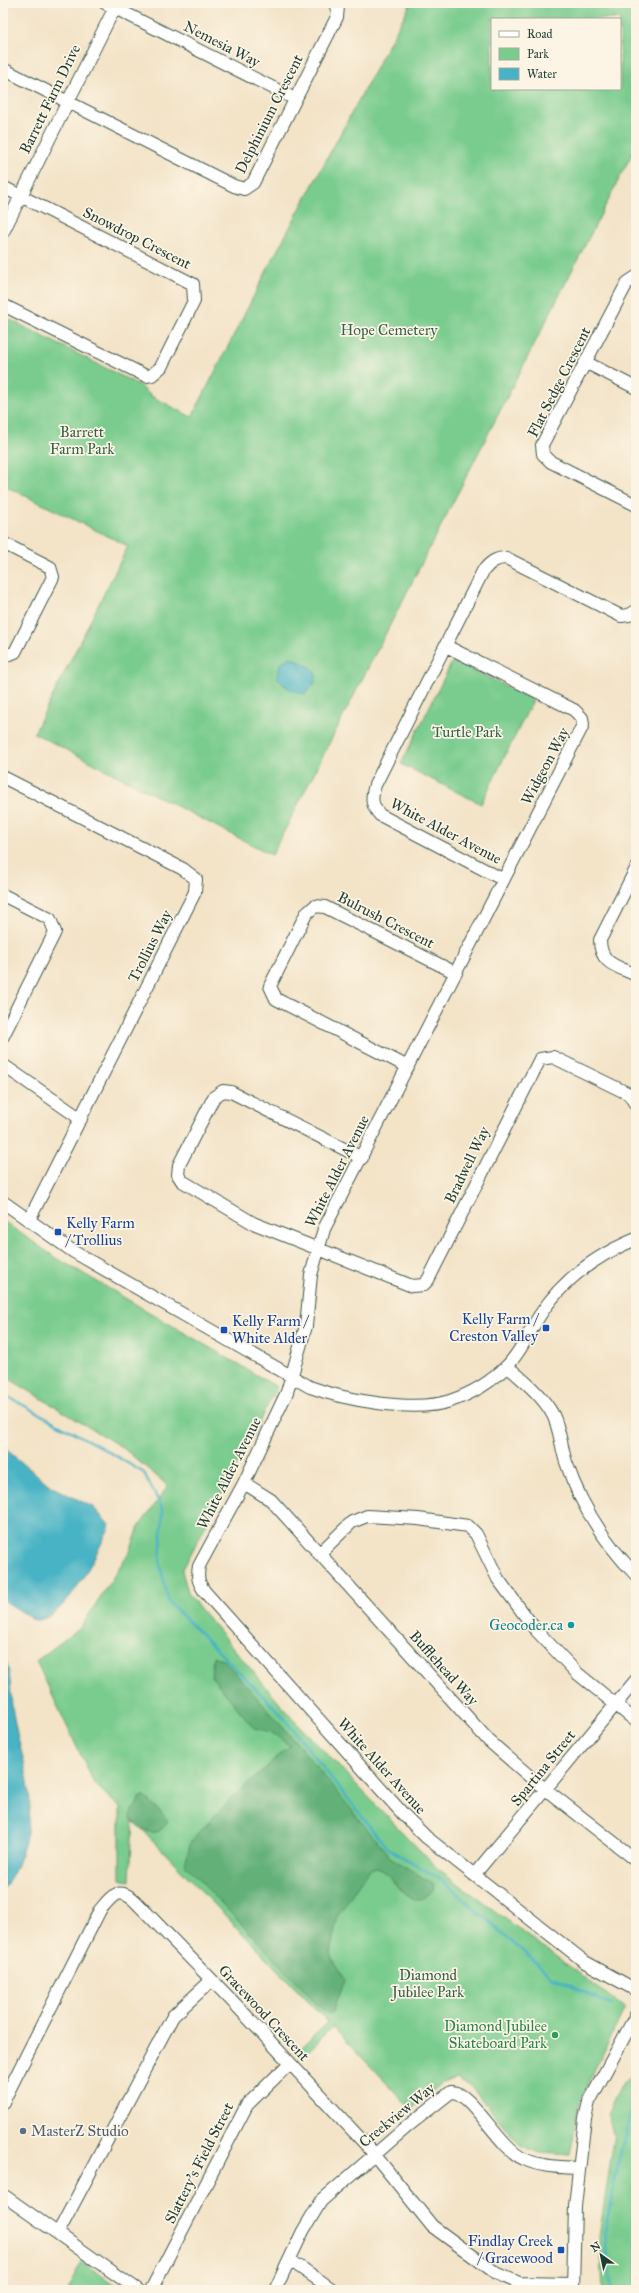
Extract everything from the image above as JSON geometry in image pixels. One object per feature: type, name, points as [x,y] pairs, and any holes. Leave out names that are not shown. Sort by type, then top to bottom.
[{"type":"street","name":"Delphinium Crescent","points":[[67,102],[234,186],[244,189],[253,183],[337,17],[338,7],[334,3]]},
{"type":"street","name":"Nemesia Way","points":[[112,4],[296,99]]},
{"type":"street","name":"Barrett Farm Drive","points":[[3,232],[67,102],[112,4]]},
{"type":"street","points":[[3,69],[67,102]]},
{"type":"street","points":[[3,187],[20,196]]},
{"type":"street","name":"Snowdrop Crescent","points":[[3,304],[146,376],[152,375],[161,367],[194,301],[193,284],[20,196]]},
{"type":"street","name":"Flat Sedge Crescent","points":[[636,277],[626,283],[586,363],[542,445],[543,454],[550,462],[636,505]]},
{"type":"street","points":[[586,363],[636,388]]},
{"type":"street","points":[[3,543],[50,567],[54,578],[15,652],[3,658]]},
{"type":"street","name":"White Alder Avenue","points":[[636,611],[621,616],[517,562],[498,558],[483,571],[375,785],[371,797],[373,808],[391,822],[502,879],[362,1158],[324,1229],[317,1248],[311,1275],[306,1326],[292,1377],[244,1483],[199,1566],[199,1583],[415,1827],[585,1962],[636,1990]]},
{"type":"street","name":"Widgeon Way","points":[[446,646],[574,710],[582,718],[581,732],[502,879]]},
{"type":"street","name":"Trollius Way","points":[[3,777],[183,869],[196,879],[195,892],[29,1220]]},
{"type":"street","points":[[636,869],[600,940],[600,950],[606,961],[636,975]]},
{"type":"street","points":[[3,895],[50,919],[55,932],[3,1036]]},
{"type":"street","name":"Bulrush Crescent","points":[[408,1067],[276,999],[270,986],[306,914],[315,906],[325,907],[456,973]]},
{"type":"street","name":"Bradwell Way","points":[[317,1248],[412,1286],[423,1285],[428,1280],[540,1058],[553,1057],[629,1094],[636,1105]]},
{"type":"street","points":[[3,1065],[81,1119]]},
{"type":"street","points":[[317,1248],[253,1223],[182,1181],[178,1175],[179,1165],[214,1097],[223,1091],[232,1092],[362,1158]]},
{"type":"street","points":[[3,1202],[74,1252],[310,1387],[341,1398],[370,1402],[429,1405],[449,1402],[467,1395],[488,1382],[507,1366],[539,1316],[561,1288],[589,1263],[607,1252],[636,1239]]},
{"type":"street","points":[[507,1366],[537,1394],[554,1416],[566,1461],[588,1511],[610,1544],[636,1576]]},
{"type":"street","name":"Bufflehead Way","points":[[244,1483],[271,1500],[489,1741],[546,1790],[636,1860]]},
{"type":"street","points":[[319,1554],[352,1522],[367,1516],[418,1519],[468,1526],[476,1534],[498,1579],[535,1629],[577,1673],[636,1721]]},
{"type":"street","name":"Spartina Street","points":[[474,1875],[636,1680]]},
{"type":"street","name":"Gracewood Crescent","points":[[3,2102],[100,1910],[111,1897],[117,1893],[124,1894],[135,1901],[212,1980],[375,2153],[432,2226],[496,2273],[519,2283],[573,2287]]},
{"type":"street","points":[[58,2233],[173,2016],[212,1980]]},
{"type":"street","points":[[573,2287],[578,2168],[589,2102],[636,2015]]},
{"type":"street","name":"Slattery's Field Street","points":[[151,2290],[247,2105],[290,2063]]},
{"type":"street","name":"Creekview Way","points":[[275,2290],[303,2232],[321,2201],[444,2095],[456,2091],[470,2102],[502,2142],[523,2159],[544,2165],[578,2168]]},
{"type":"street","points":[[3,2195],[138,2290]]},
{"type":"street","points":[[290,2260],[333,2290]]},
{"type":"green space","name":"Hope Cemetery","points":[[411,3],[636,3],[636,146],[272,855],[34,733],[128,546],[3,485],[3,316],[139,385],[151,396],[192,417],[270,264]]},
{"type":"green space","name":"Turtle Park","points":[[453,660],[533,700],[481,804],[401,764]]},
{"type":"green space","name":"Diamond Jubilee Park","points":[[3,1221],[55,1257],[277,1387],[182,1571],[189,1595],[291,1717],[436,1867],[625,2008],[580,2101],[570,2155],[540,2153],[521,2146],[470,2086],[458,2079],[441,2083],[411,2109],[333,2027],[301,2058],[296,2053],[328,2022],[133,1820],[130,1881],[120,1879],[120,1808],[94,1783],[36,1661],[81,1627],[131,1549],[139,1527],[168,1486],[123,1448],[3,1375]]},
{"type":"green space","points":[[213,1656],[225,1661],[302,1749],[390,1857],[433,1884],[432,1890],[421,1900],[415,1900],[396,1886],[390,1876],[376,1867],[368,1870],[338,1915],[330,1953],[332,1959],[345,1979],[333,2012],[327,2014],[185,1864],[191,1841],[231,1799],[290,1746],[271,1732],[254,1728],[211,1676]]},
{"type":"green space","points":[[144,1796],[167,1819],[164,1826],[155,1832],[144,1830],[130,1817],[140,1798]]},
{"type":"green space","points":[[636,2073],[636,2290],[602,2290],[599,2237],[614,2139],[609,2116],[612,2104],[623,2082]]},
{"type":"green space","points":[[82,2262],[122,2290],[67,2290]]},
{"type":"water","points":[[290,657],[312,668],[316,675],[314,684],[305,694],[286,686],[277,676],[281,663]]},
{"type":"water","points":[[3,1447],[52,1487],[93,1507],[110,1526],[89,1567],[70,1597],[59,1609],[47,1617],[35,1620],[3,1600]]},
{"type":"water","points":[[3,1652],[9,1672],[12,1706],[27,1779],[30,1814],[27,1833],[16,1868],[3,1888]]},
{"type":"waterway","points":[[3,1394],[104,1449],[144,1473],[163,1510],[160,1564],[168,1601],[279,1712],[387,1848],[442,1880],[552,1977],[611,2005]]},
{"type":"waterway","points":[[612,2290],[604,2235],[621,2150],[636,2094]]},
{"type":"place","name":"Kelly Farm / Trollius","points":[[58,1232]]},
{"type":"place","name":"Kelly Farm / Creston Valley","points":[[546,1328]]},
{"type":"place","name":"Kelly Farm / White Alder","points":[[224,1330]]},
{"type":"place","name":"Geocoder.ca","points":[[571,1625]]},
{"type":"place","name":"Diamond Jubilee Skateboard Park","points":[[555,2035]]},
{"type":"place","name":"MasterZ Studio","points":[[23,2131]]},
{"type":"place","name":"Findlay Creek / Gracewood","points":[[561,2250]]},
{"type":"park label","name":"Barrett Farm Park","points":[[82,440]]}]
